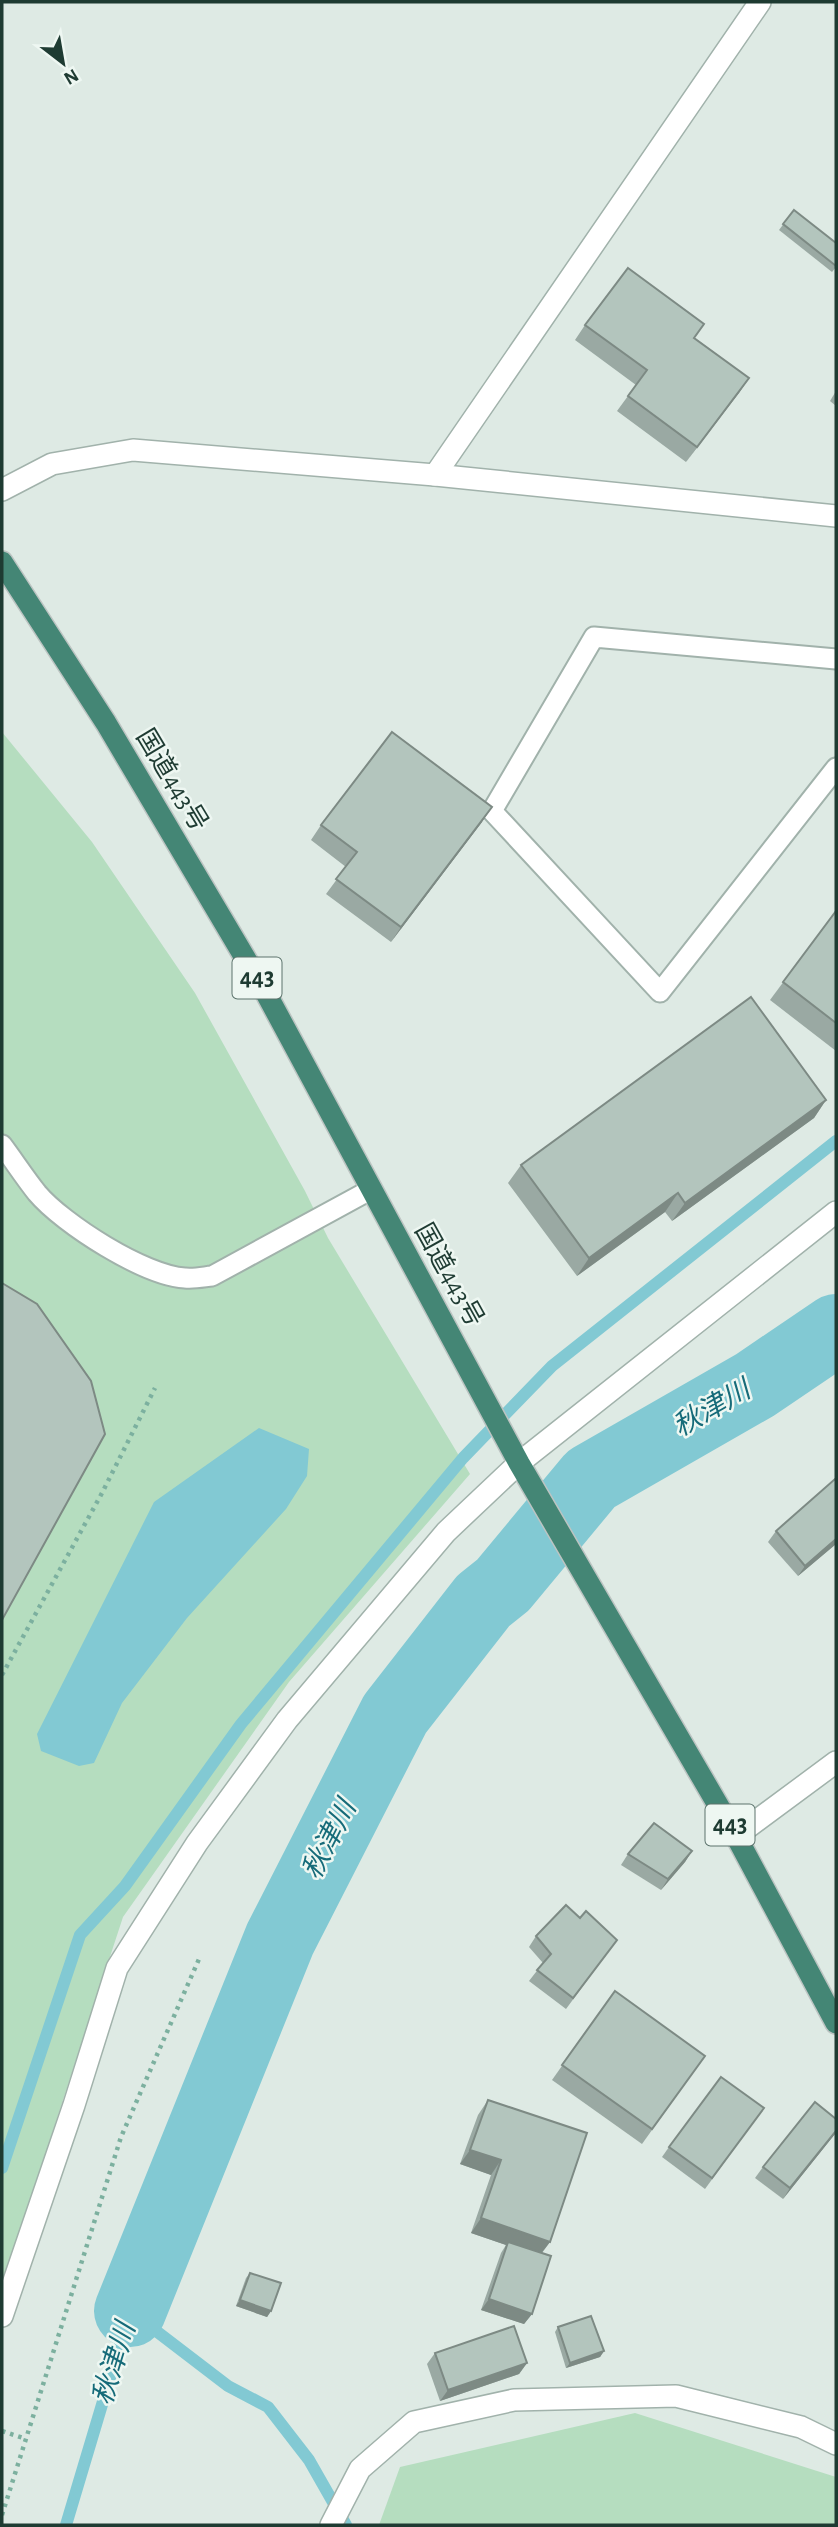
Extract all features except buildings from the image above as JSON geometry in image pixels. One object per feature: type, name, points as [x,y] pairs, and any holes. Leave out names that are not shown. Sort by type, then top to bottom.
[{"type":"highway","name":"国道443号","points":[[2,562],[106,723],[246,960],[519,1463],[736,1836],[836,2023]]},
{"type":"street","points":[[435,475],[760,2]]},
{"type":"street","points":[[2,490],[52,464],[133,450],[435,475],[836,516]]},
{"type":"street","points":[[2,2316],[75,2105],[117,1968],[197,1843],[287,1720],[446,1532],[519,1463],[836,1212]]},
{"type":"street","points":[[736,1836],[836,1762]]},
{"type":"street","points":[[331,2525],[360,2469],[414,2422],[514,2400],[676,2396],[802,2427],[836,2444]]},
{"type":"lane","points":[[836,659],[594,637],[492,811],[660,992],[836,768]]},
{"type":"lane","points":[[2,1145],[39,1195],[64,1218],[103,1244],[155,1271],[184,1278],[212,1276],[370,1189]]},
{"type":"path","points":[[2,1675],[102,1493],[155,1388]]},
{"type":"path","points":[[2,2515],[121,2137],[199,1959]]},
{"type":"path","points":[[2,2431],[26,2439]]},
{"type":"green space","points":[[2,732],[92,842],[195,993],[305,1191],[328,1238],[470,1474],[289,1682],[123,1917],[2,2286]]},
{"type":"green space","points":[[635,2413],[836,2477],[836,2525],[379,2525],[400,2467]]},
{"type":"water","points":[[259,1428],[309,1449],[307,1476],[286,1509],[187,1618],[122,1703],[94,1763],[79,1766],[41,1751],[37,1734],[154,1502]]},
{"type":"waterway","points":[[2,2168],[80,1935],[125,1886],[241,1724],[463,1458],[552,1366],[836,1141]]},
{"type":"waterway","name":"秋津川","points":[[130,2311],[280,1939],[395,1714],[483,1601],[503,1585],[591,1479],[755,1385],[836,1330]]},
{"type":"waterway","points":[[66,2525],[130,2311],[228,2386],[268,2407],[309,2460],[346,2525]]}]
